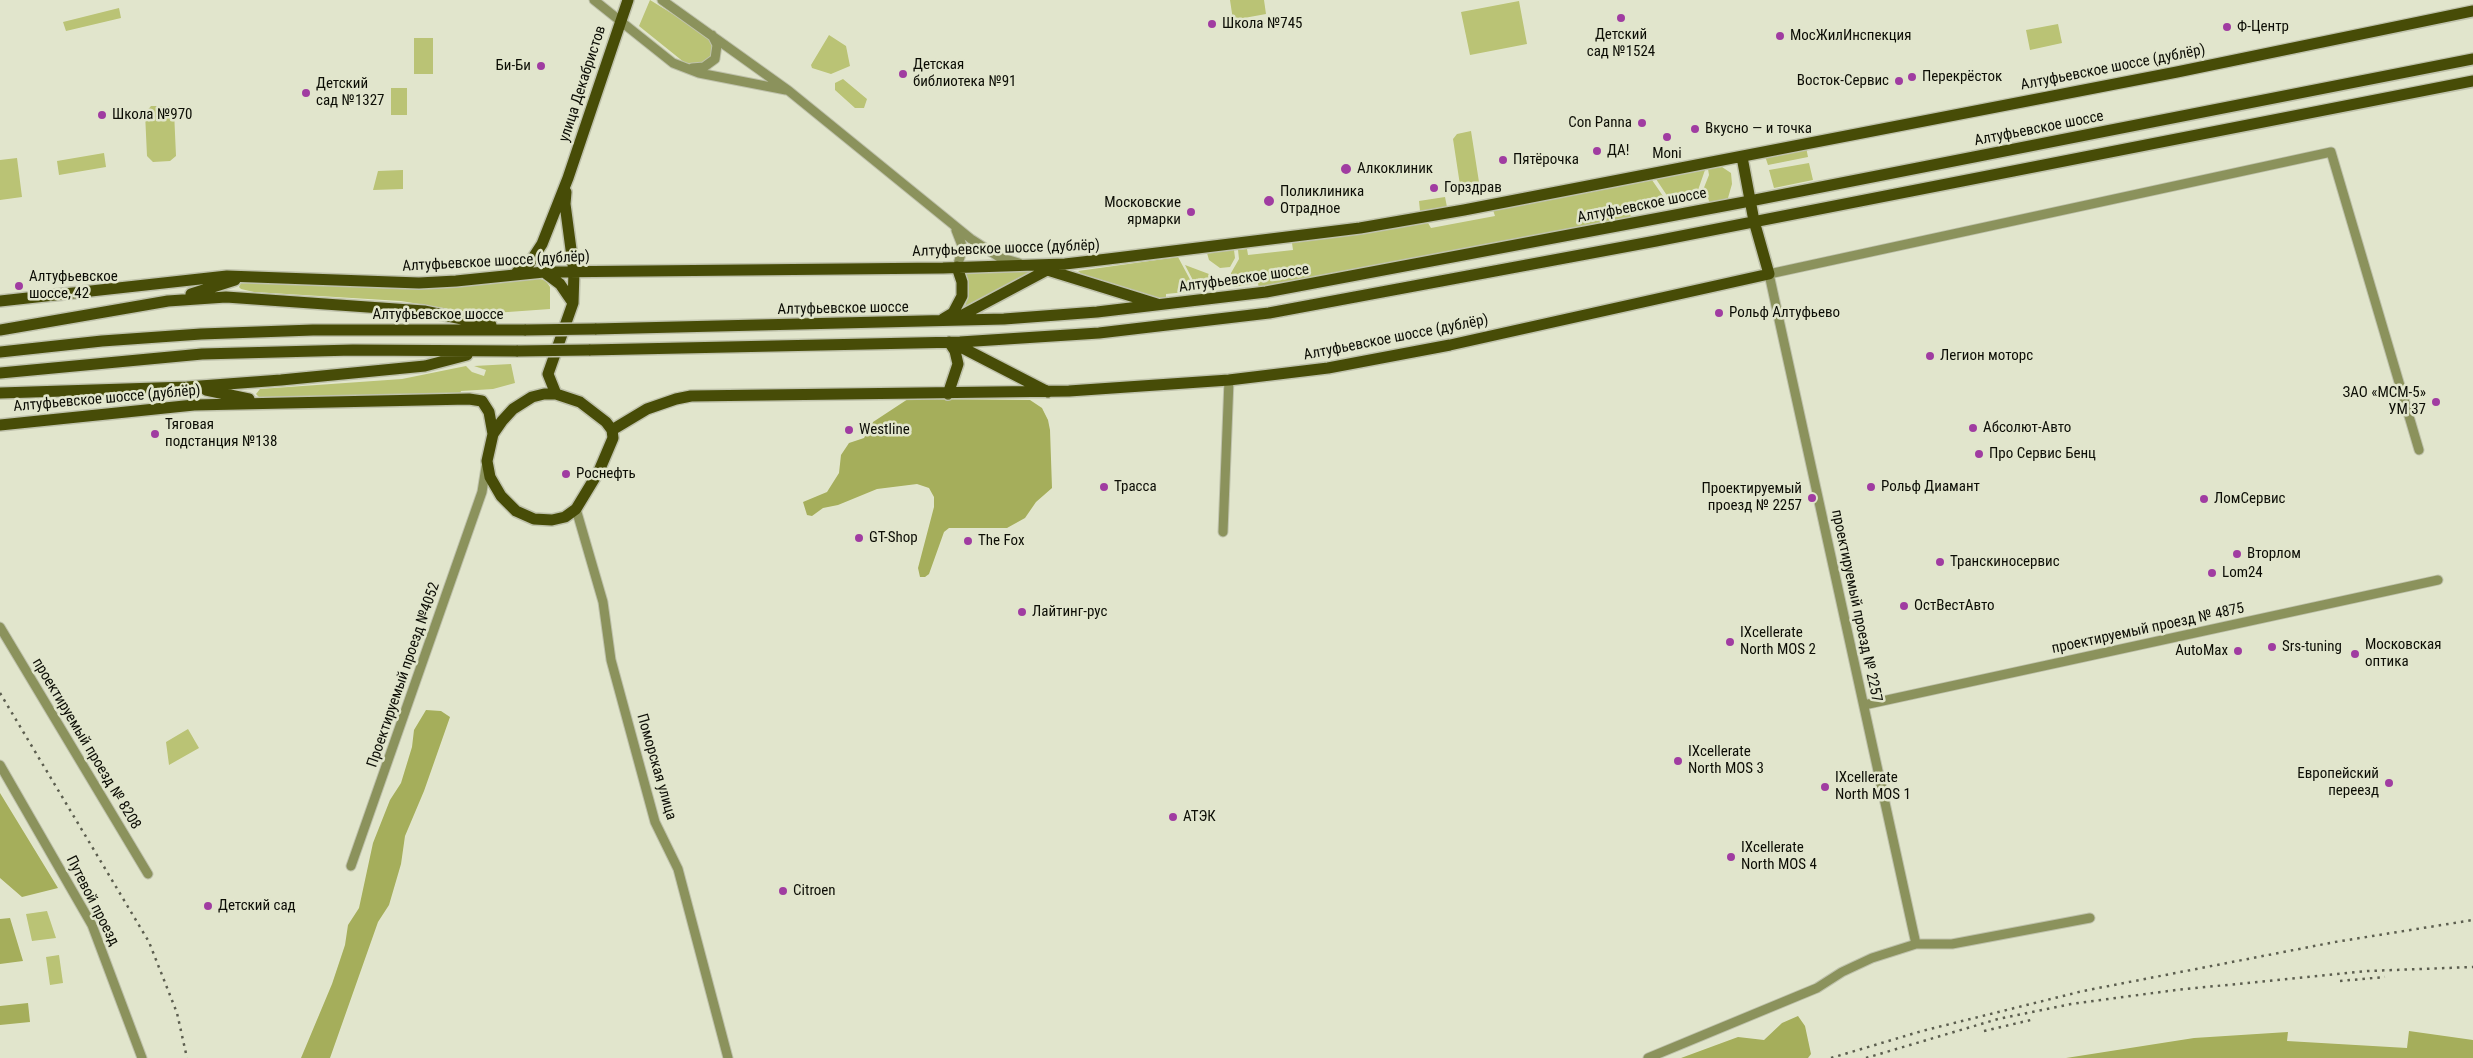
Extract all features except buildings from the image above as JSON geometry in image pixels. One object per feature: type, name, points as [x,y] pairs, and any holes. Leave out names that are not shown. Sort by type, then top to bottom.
[{"type":"main road","name":"улица Декабристов","points":[[509,276],[525,268],[534,258],[568,178],[619,22],[628,0]]},
{"type":"main road","name":"Алтуфьевское шоссе (дублёр)","points":[[0,301],[208,277],[420,283],[544,272],[1065,264],[1360,228],[1742,157],[2473,11]]},
{"type":"main road","name":"Алтуфьевское шоссе","points":[[0,352],[102,341],[201,334],[313,330],[526,330],[939,322],[1069,315],[1161,305],[1328,282],[2473,59]]},
{"type":"main road","points":[[0,373],[202,354],[313,350],[518,351],[949,342],[1099,333],[1288,310],[2473,81]]},
{"type":"main road","points":[[1742,157],[1754,221],[1769,274]]},
{"type":"main road","name":"улица Декабристов","points":[[556,394],[548,374],[573,303],[574,272],[565,204],[568,178]]},
{"type":"main road","points":[[1022,264],[1161,305]]},
{"type":"main road","points":[[939,322],[970,312],[1047,270],[1065,264]]},
{"type":"main road","points":[[939,322],[953,313],[960,302],[963,290],[957,267]]},
{"type":"main road","points":[[544,272],[560,284],[573,303]]},
{"type":"main road","name":"Алтуфьевское шоссе (дублёр)","points":[[612,430],[647,408],[691,396],[1049,392],[1229,380],[1346,366],[1418,352],[1769,274]]},
{"type":"main road","points":[[168,301],[240,279],[259,277]]},
{"type":"main road","points":[[168,282],[180,282],[246,298]]},
{"type":"main road","points":[[0,330],[168,301],[216,297],[424,310],[510,330]]},
{"type":"main road","points":[[949,342],[976,353],[1049,392]]},
{"type":"main road","points":[[948,394],[958,364],[955,351],[949,342]]},
{"type":"main road","points":[[0,393],[187,387],[266,381],[425,366],[462,356],[503,350]]},
{"type":"main road","points":[[181,406],[266,381]]},
{"type":"main road","points":[[187,387],[280,402]]},
{"type":"main road","points":[[544,394],[556,394],[580,402],[606,422],[612,430],[613,438],[610,450],[576,510],[565,517],[552,520],[534,519],[516,511],[501,496],[492,481],[487,461],[493,434],[513,409],[532,398],[544,394]]},
{"type":"main road","name":"Алтуфьевское шоссе (дублёр)","points":[[0,425],[181,406],[280,402],[470,399],[482,401],[489,412],[493,434]]},
{"type":"street","points":[[594,0],[619,22],[673,63],[699,73],[789,91]]},
{"type":"street","points":[[662,0],[789,91],[951,224],[998,256],[1022,264]]},
{"type":"street","points":[[684,68],[704,67],[715,59],[717,45],[708,32]]},
{"type":"street","points":[[1769,274],[2331,152],[2419,450]]},
{"type":"street","points":[[951,224],[959,234],[962,243],[963,253],[957,267]]},
{"type":"street","name":"проектируемый проезд № 2257","points":[[1769,274],[1916,944]]},
{"type":"street","points":[[1223,532],[1229,380]]},
{"type":"street","name":"Проектируемый проезд №4052","points":[[351,866],[482,492],[487,461]]},
{"type":"street","name":"Проектируемый проезд №4052","points":[[482,492],[492,481]]},
{"type":"street","name":"Поморская улица","points":[[576,510],[603,602],[611,660],[655,822],[678,869],[728,1058]]},
{"type":"street","name":"проектируемый проезд № 4875","points":[[1864,705],[2438,580]]},
{"type":"street","name":"проектируемый проезд № 8208","points":[[0,627],[148,874]]},
{"type":"street","name":"Путевой проезд","points":[[0,765],[92,925],[142,1058]]},
{"type":"street","points":[[1648,1058],[1817,988],[1842,972],[1872,958],[1916,944],[1952,944],[2090,918]]},
{"type":"green space","points":[[650,0],[710,37],[714,43],[714,54],[706,63],[685,63],[639,26]]},
{"type":"green space","points":[[1230,0],[1264,0],[1266,14],[1233,20]]},
{"type":"green space","points":[[1519,1],[1527,44],[1470,55],[1461,12]]},
{"type":"green space","points":[[119,8],[121,18],[66,31],[63,22]]},
{"type":"green space","points":[[2058,24],[2062,43],[2030,50],[2026,30]]},
{"type":"green space","points":[[829,35],[846,46],[850,66],[831,74],[812,68],[811,65]]},
{"type":"green space","points":[[414,38],[433,38],[433,74],[414,74]]},
{"type":"green space","points":[[843,79],[867,99],[864,108],[855,108],[835,90],[835,83]]},
{"type":"green space","points":[[391,88],[407,88],[407,115],[391,115]]},
{"type":"green space","points":[[151,106],[169,106],[174,111],[176,156],[170,161],[153,162],[147,156],[145,113]]},
{"type":"green space","points":[[1471,131],[1479,182],[1476,185],[1463,187],[1460,185],[1453,139],[1457,134]]},
{"type":"green space","points":[[1806,147],[1808,157],[1768,165],[1765,156]]},
{"type":"green space","points":[[104,153],[106,167],[59,175],[57,161]]},
{"type":"green space","points":[[17,158],[22,197],[0,200],[0,160]]},
{"type":"green space","points":[[1809,163],[1813,180],[1774,188],[1769,170]]},
{"type":"green space","points":[[1722,167],[1731,173],[1732,184],[1728,198],[1710,204],[1708,198],[1699,200],[1709,175],[1708,169]]},
{"type":"green space","points":[[403,170],[403,189],[373,190],[378,171]]},
{"type":"green space","points":[[1705,170],[1697,193],[1672,198],[1668,197],[1656,179]]},
{"type":"green space","points":[[1652,180],[1665,199],[1665,204],[1630,212],[1631,219],[1259,289],[1258,283],[1233,287],[1240,279],[1240,275],[1231,276],[1239,259],[1238,250],[1247,249],[1248,255],[1293,250],[1292,243],[1428,223],[1431,228],[1495,216],[1493,210]]},
{"type":"green space","points":[[1445,197],[1447,207],[1420,211],[1419,201]]},
{"type":"green space","points":[[1234,250],[1235,258],[1230,267],[1220,268],[1209,260],[1207,253]]},
{"type":"green space","points":[[1178,257],[1194,287],[1186,288],[1186,292],[1166,294],[1166,299],[1160,300],[1084,276],[1078,271]]},
{"type":"green space","points":[[1185,265],[1209,274],[1212,288],[1198,290]]},
{"type":"green space","points":[[1028,269],[1031,273],[964,310],[969,292],[966,273]]},
{"type":"green space","points":[[535,277],[546,281],[550,287],[550,309],[480,314],[401,301],[254,292],[239,287],[241,283],[252,281],[396,289],[437,288]]},
{"type":"green space","points":[[511,364],[515,383],[493,389],[461,391],[460,395],[259,397],[256,394],[260,389],[402,379],[466,366],[472,372],[484,376],[486,370],[474,366]]},
{"type":"green space","points":[[908,399],[1030,400],[1042,408],[1048,420],[1050,430],[1052,488],[1036,502],[1025,518],[1007,528],[949,528],[944,532],[929,574],[925,577],[920,577],[918,568],[934,507],[934,497],[929,488],[917,484],[877,489],[838,505],[823,508],[812,516],[807,515],[803,502],[827,492],[839,473],[841,455],[849,443],[864,438],[873,422]]},
{"type":"green space","points":[[426,710],[441,711],[450,717],[424,791],[405,836],[401,864],[389,905],[378,922],[330,1058],[301,1058],[332,984],[345,945],[348,925],[359,908],[373,843],[390,800],[401,783],[412,747],[414,730]]},
{"type":"green space","points":[[188,729],[199,748],[169,765],[166,742]]},
{"type":"green space","points":[[0,793],[58,888],[22,897],[0,878]]},
{"type":"green space","points":[[47,911],[56,938],[32,941],[26,914]]},
{"type":"green space","points":[[10,918],[23,961],[0,964],[0,919]]},
{"type":"green space","points":[[59,955],[63,983],[50,985],[46,957]]},
{"type":"green space","points":[[28,1003],[30,1022],[0,1025],[0,1006]]},
{"type":"green space","points":[[1798,1016],[1805,1026],[1811,1054],[1808,1058],[1681,1058],[1738,1037],[1764,1040],[1782,1023]]},
{"type":"green space","points":[[2409,1031],[2473,1040],[2473,1058],[2066,1058],[2194,1038],[2288,1032],[2287,1041],[2407,1048]]},
{"type":"railway","points":[[0,693],[149,942],[177,1013],[187,1058]]},
{"type":"railway","points":[[1831,1058],[1922,1031],[2083,991],[2335,942],[2473,920]]},
{"type":"railway","points":[[1866,1058],[1998,1019],[2071,1004],[2176,990],[2368,971],[2473,967]]},
{"type":"railway","points":[[2340,981],[2385,977]]},
{"type":"railway","points":[[1984,1031],[2035,1019]]},
{"type":"place","name":"Детский сад №1524","points":[[1621,18]]},
{"type":"place","name":"Школа №745","points":[[1212,24]]},
{"type":"place","name":"Ф-Центр","points":[[2227,27]]},
{"type":"place","name":"МосЖилИнспекция","points":[[1780,36]]},
{"type":"place","name":"Би-Би","points":[[541,66]]},
{"type":"place","name":"Детская библиотека №91","points":[[903,74]]},
{"type":"place","name":"Перекрёсток","points":[[1912,77]]},
{"type":"place","name":"Восток-Сервис","points":[[1899,81]]},
{"type":"place","name":"Детский сад №1327","points":[[306,93]]},
{"type":"place","name":"Школа №970","points":[[102,115]]},
{"type":"place","name":"Con Panna","points":[[1642,123]]},
{"type":"place","name":"Вкусно — и точка","points":[[1695,129]]},
{"type":"place","name":"Moni","points":[[1667,137]]},
{"type":"place","name":"ДА!","points":[[1597,151]]},
{"type":"place","name":"Пятёрочка","points":[[1503,160]]},
{"type":"place","name":"Алкоклиник","points":[[1346,169]]},
{"type":"place","name":"Горздрав","points":[[1434,188]]},
{"type":"place","name":"Поликлиника Отрадное","points":[[1269,201]]},
{"type":"place","name":"Московские ярмарки","points":[[1191,212]]},
{"type":"place","name":"Алтуфьевское шоссе, 42","points":[[19,286]]},
{"type":"place","name":"Рольф Алтуфьево","points":[[1719,313]]},
{"type":"place","name":"Легион моторс","points":[[1930,356]]},
{"type":"place","name":"ЗАО «МСМ-5» УМ 37","points":[[2436,402]]},
{"type":"place","name":"Абсолют-Авто","points":[[1973,428]]},
{"type":"place","name":"Westline","points":[[849,430]]},
{"type":"place","name":"Тяговая подстанция №138","points":[[155,434]]},
{"type":"place","name":"Про Сервис Бенц","points":[[1979,454]]},
{"type":"place","name":"Роснефть","points":[[566,474]]},
{"type":"place","name":"Трасса","points":[[1104,487]]},
{"type":"place","name":"Рольф Диамант","points":[[1871,487]]},
{"type":"place","name":"Проектируемый проезд № 2257","points":[[1812,498]]},
{"type":"place","name":"ЛомСервис","points":[[2204,499]]},
{"type":"place","name":"GT-Shop","points":[[859,538]]},
{"type":"place","name":"The Fox","points":[[968,541]]},
{"type":"place","name":"Вторлом","points":[[2237,554]]},
{"type":"place","name":"Транскиносервис","points":[[1940,562]]},
{"type":"place","name":"Lom24","points":[[2212,573]]},
{"type":"place","name":"ОстВестАвто","points":[[1904,606]]},
{"type":"place","name":"Лайтинг-рус","points":[[1022,612]]},
{"type":"place","name":"IXcellerate North MOS 2","points":[[1730,642]]},
{"type":"place","name":"Srs-tuning","points":[[2272,647]]},
{"type":"place","name":"AutoMax","points":[[2238,651]]},
{"type":"place","name":"Московская оптика","points":[[2355,654]]},
{"type":"place","name":"IXcellerate North MOS 3","points":[[1678,761]]},
{"type":"place","name":"Европейский переезд","points":[[2389,783]]},
{"type":"place","name":"IXcellerate North MOS 1","points":[[1825,787]]},
{"type":"place","name":"АТЭК","points":[[1173,817]]},
{"type":"place","name":"IXcellerate North MOS 4","points":[[1731,857]]},
{"type":"place","name":"Citroen","points":[[783,891]]},
{"type":"place","name":"Детский сад","points":[[208,906]]}]
